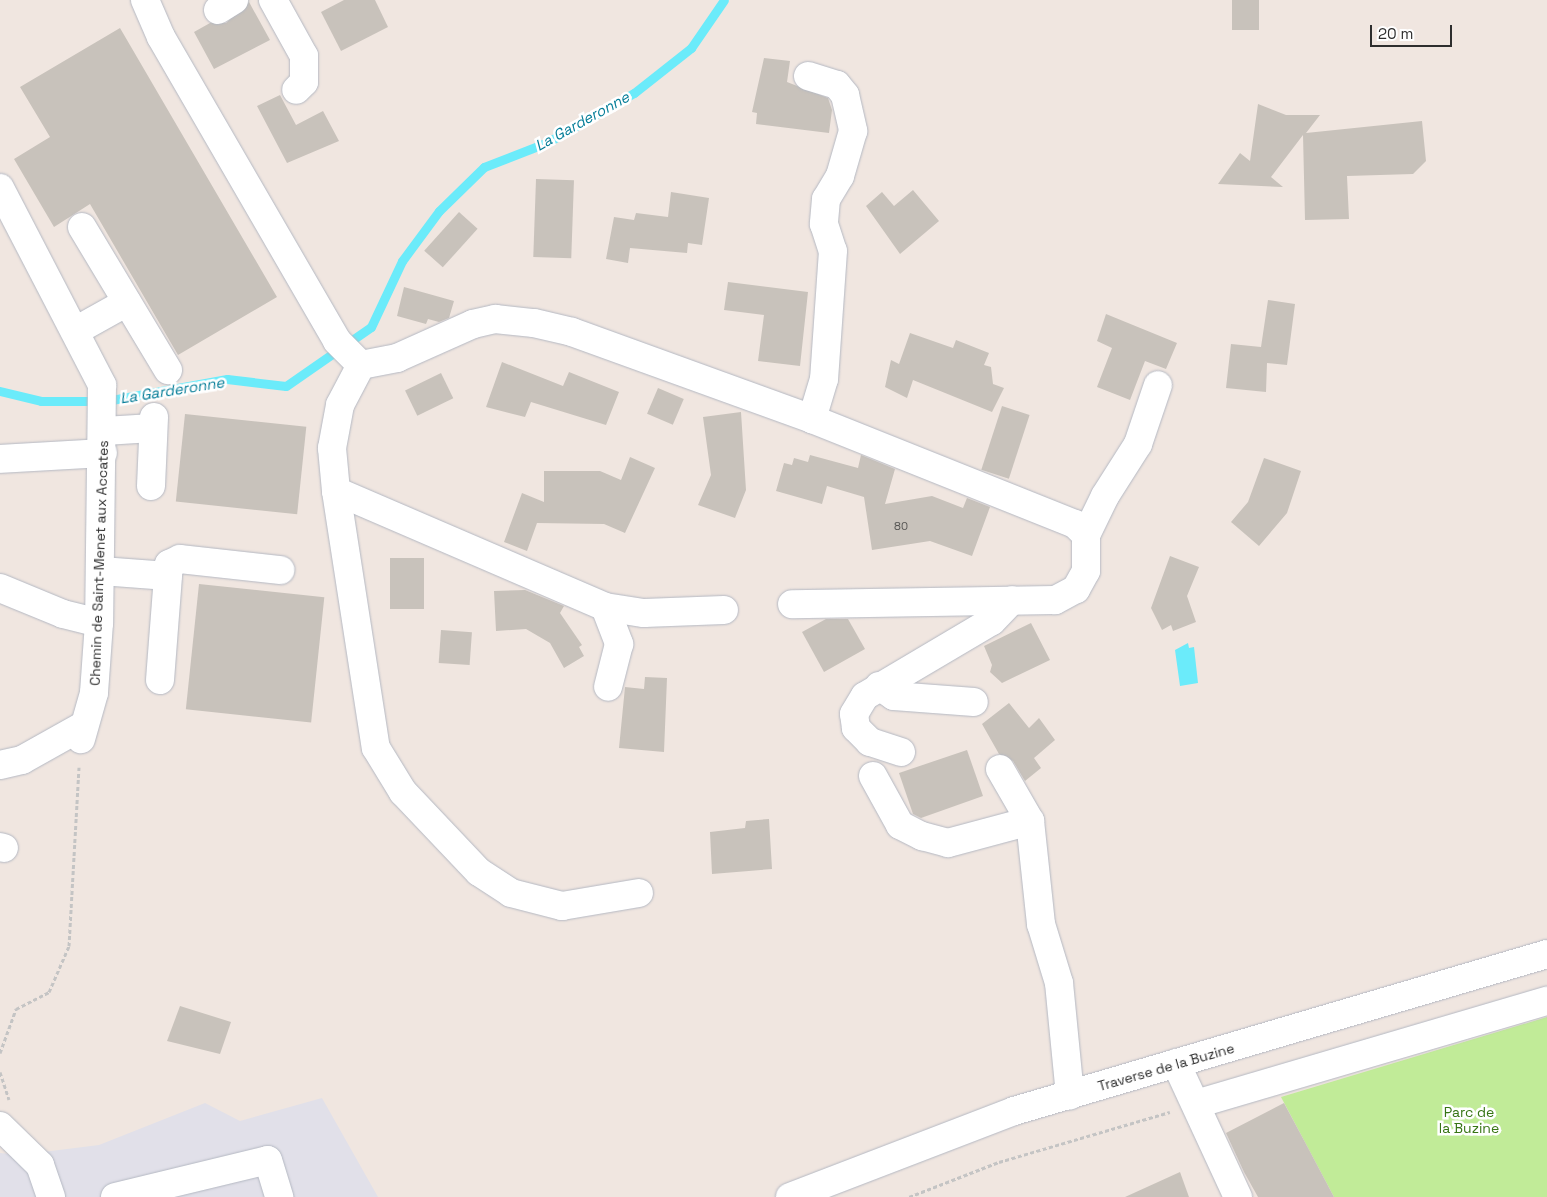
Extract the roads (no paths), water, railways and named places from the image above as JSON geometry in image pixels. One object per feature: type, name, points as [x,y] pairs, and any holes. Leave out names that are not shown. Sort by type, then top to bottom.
[{"type":"street","points":[[145,0],[161,37],[348,354],[332,448],[336,490],[376,748],[403,792],[479,872],[511,893],[562,906],[639,893]]},
{"type":"street","points":[[273,0],[304,56],[304,82],[296,90]]},
{"type":"street","points":[[808,76],[837,85],[845,96],[853,131],[840,176],[826,199],[824,224],[834,251],[824,379],[812,418]]},
{"type":"street","name":"Chemin de Saint-Menet aux Accates","points":[[0,188],[77,330],[102,385],[104,435],[99,623],[94,693],[81,733],[22,760],[0,765]]},
{"type":"street","points":[[82,227],[168,370]]},
{"type":"street","points":[[77,330],[127,302]]},
{"type":"street","points":[[348,354],[397,358],[473,324],[495,318],[534,323],[572,332],[812,418],[1075,524],[1086,535]]},
{"type":"street","points":[[792,604],[1055,600],[1076,590],[1086,571],[1086,535],[1105,496],[1138,444],[1158,385]]},
{"type":"street","points":[[0,459],[154,423],[150,486]]},
{"type":"street","points":[[336,490],[605,607],[644,613],[724,610]]},
{"type":"street","points":[[160,680],[169,564],[180,559],[280,570]]},
{"type":"street","points":[[101,571],[168,576]]},
{"type":"street","points":[[0,588],[63,614],[99,623]]},
{"type":"street","points":[[901,752],[870,742],[856,728],[854,714],[879,686],[992,621],[1012,600]]},
{"type":"street","points":[[605,607],[619,644],[608,688]]},
{"type":"street","points":[[879,686],[894,696],[974,702]]},
{"type":"street","points":[[1000,770],[1030,821],[1041,924],[1059,983],[1070,1095]]},
{"type":"street","points":[[873,776],[900,825],[922,836],[948,843],[1030,821]]},
{"type":"street","name":"Traverse de la Buzine","points":[[790,1197],[1014,1111],[1547,954]]},
{"type":"street","points":[[1196,1104],[1547,1001]]},
{"type":"street","points":[[1176,1063],[1238,1197]]},
{"type":"street","points":[[0,1126],[40,1165],[51,1197]]},
{"type":"street","points":[[115,1197],[268,1160],[279,1197]]},
{"type":"water","points":[[1188,643],[1189,648],[1194,647],[1198,683],[1180,686],[1175,650]]},
{"type":"waterway","name":"La Garderonne","points":[[0,391],[41,401],[106,401],[227,379],[286,386],[371,327],[402,261],[439,211],[484,167],[548,142],[634,93],[691,48],[724,0]]},
{"type":"park label","name":"Parc de la Buzine","points":[[1469,1120]]}]
